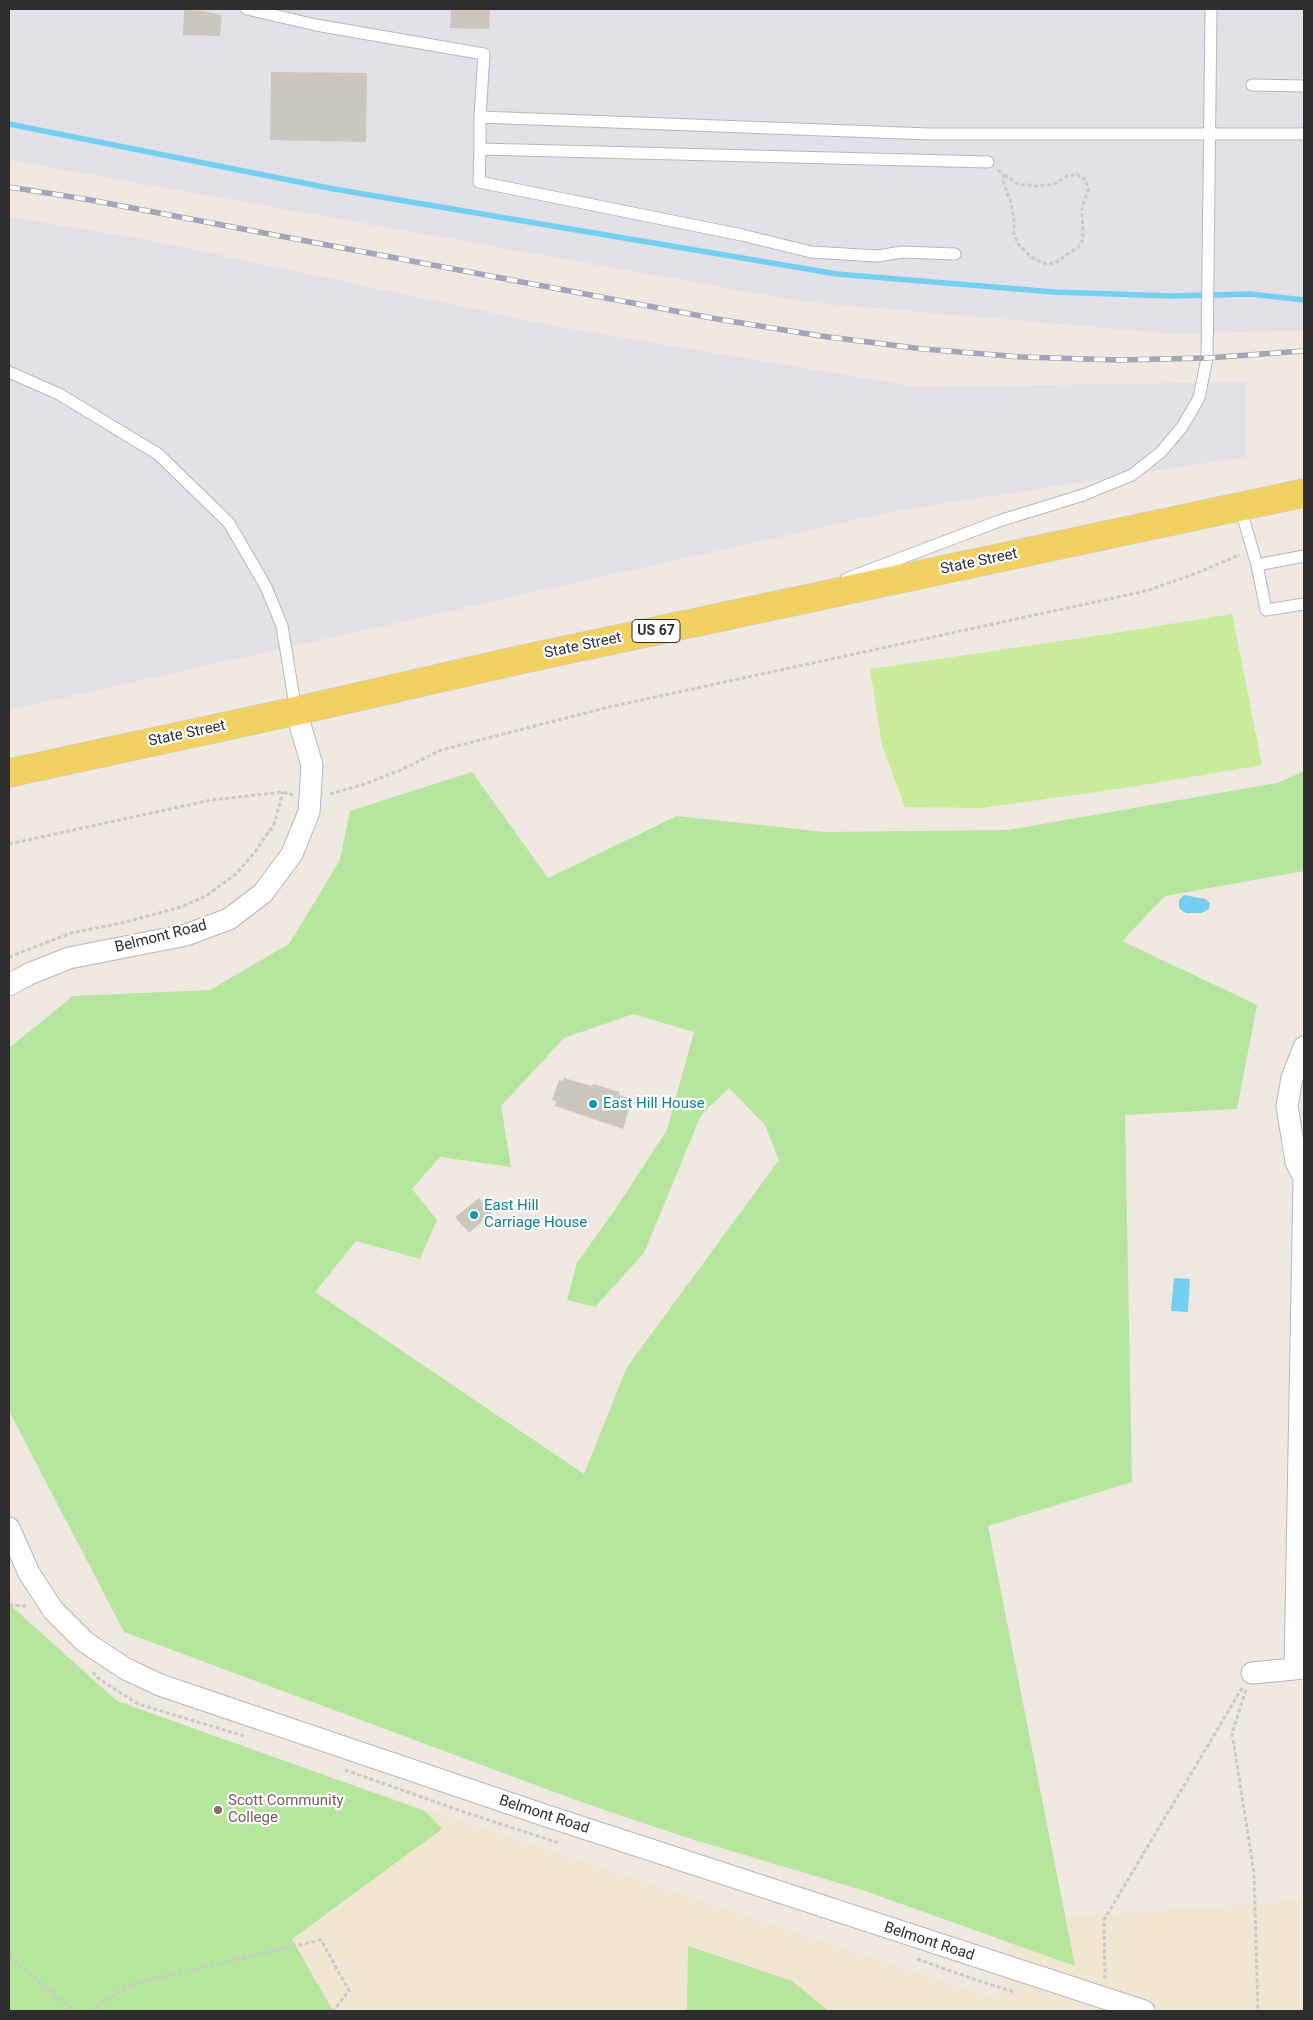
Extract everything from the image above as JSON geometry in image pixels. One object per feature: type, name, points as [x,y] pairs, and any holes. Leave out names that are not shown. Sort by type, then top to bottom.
[{"type":"main road","name":"State Street","points":[[9,773],[296,711],[519,660],[1304,493]]},
{"type":"street","name":"Belmont Road","points":[[9,985],[29,974],[69,958],[186,934],[229,919],[263,894],[292,854],[309,812],[312,765],[296,711]]},
{"type":"street","points":[[1304,1047],[1292,1078],[1287,1106],[1296,1162],[1304,1177]]},
{"type":"street","points":[[1252,1673],[1299,1668],[1304,1181]]},
{"type":"street","name":"Belmont Road","points":[[9,1528],[29,1573],[53,1610],[85,1642],[126,1669],[160,1685],[556,1819],[1105,2000],[1144,2011]]},
{"type":"lane","points":[[247,9],[316,26],[484,54],[480,117],[479,182],[742,235],[810,252],[877,256],[902,252],[955,254]]},
{"type":"lane","points":[[774,606],[999,521],[1083,495],[1132,475],[1160,452],[1182,427],[1199,398],[1207,358],[1212,9]]},
{"type":"lane","points":[[1252,85],[1304,86]]},
{"type":"lane","points":[[480,117],[928,134],[1210,132],[1304,134]]},
{"type":"lane","points":[[480,149],[988,162]]},
{"type":"lane","points":[[9,372],[59,394],[158,454],[229,523],[266,587],[282,626],[296,711]]},
{"type":"lane","points":[[1240,507],[1257,565],[1266,610],[1304,604]]},
{"type":"lane","points":[[1257,565],[1304,556]]},
{"type":"path","points":[[988,162],[1018,184],[1037,186],[1054,184],[1066,176],[1077,174],[1086,180],[1088,189],[1082,209],[1083,240],[1078,247],[1055,263],[1046,264],[1032,258],[1018,244],[1014,235],[1014,219],[1003,174]]},
{"type":"path","points":[[9,844],[211,800],[283,792],[310,799],[365,784],[403,769],[441,750],[609,707],[1146,591],[1189,576],[1252,549]]},
{"type":"path","points":[[9,957],[71,933],[122,923],[174,909],[206,896],[236,874],[255,852],[274,824],[283,792]]},
{"type":"path","points":[[9,1605],[30,1606]]},
{"type":"path","points":[[1105,2000],[1104,1920],[1252,1673]]},
{"type":"path","points":[[1252,1673],[1232,1733],[1254,1873],[1258,2011]]},
{"type":"path","points":[[90,2011],[132,1984],[321,1940],[349,1991],[333,2011]]},
{"type":"path","points":[[9,1956],[74,2011]]},
{"type":"shaded area","points":[[9,9],[1304,9],[1304,330],[1175,334],[805,302],[9,160]]},
{"type":"shaded area","points":[[9,217],[138,238],[555,326],[919,387],[1246,382],[1245,457],[895,511],[9,710]]},
{"type":"shaded area","name":"Scott Community College","points":[[9,1589],[27,1625],[85,1678],[158,1720],[998,2000],[1015,1922],[1304,1900],[1304,2011],[9,2011]]},
{"type":"green space","points":[[1232,614],[1262,765],[1118,789],[981,808],[905,807],[882,745],[870,669]]},
{"type":"green space","points":[[1304,771],[1304,871],[1165,896],[1122,941],[1257,1005],[1237,1109],[1125,1115],[1132,1482],[988,1526],[1075,1966],[865,1891],[688,1838],[584,1803],[124,1632],[9,1411],[9,1048],[73,996],[210,990],[289,944],[340,860],[350,811],[472,772],[548,878],[677,816],[824,832],[1008,830],[1277,783]],"holes":[[[633,1014],[694,1032],[667,1130],[577,1263],[567,1300],[595,1307],[644,1253],[701,1115],[729,1088],[765,1125],[779,1160],[627,1367],[584,1474],[315,1292],[356,1241],[420,1259],[437,1220],[412,1189],[440,1157],[511,1167],[501,1106],[564,1038]]]},
{"type":"green space","points":[[9,1604],[117,1701],[425,1811],[442,1829],[292,1939],[333,2011],[9,2011]]},
{"type":"green space","points":[[688,1946],[792,1981],[829,2011],[687,2011]]},
{"type":"water","points":[[1184,895],[1205,899],[1210,903],[1209,909],[1202,913],[1186,913],[1179,908],[1179,900]]},
{"type":"water","points":[[1174,1278],[1190,1279],[1188,1312],[1171,1311]]},
{"type":"building","points":[[451,9],[490,9],[489,29],[450,28]]},
{"type":"building","points":[[184,10],[222,15],[220,36],[183,35]]},
{"type":"building","points":[[271,72],[367,73],[366,142],[270,140]]},
{"type":"building","name":"East Hill House","points":[[564,1078],[620,1092],[619,1095],[632,1099],[623,1129],[555,1106],[556,1101],[552,1100],[559,1080],[563,1081]]},
{"type":"building","name":"East Hill Carriage House","points":[[479,1198],[492,1213],[469,1233],[455,1217]]},
{"type":"waterway","points":[[9,124],[334,189],[837,274],[1054,292],[1171,296],[1250,294],[1304,300]]},
{"type":"railway","points":[[9,187],[85,199],[717,319],[821,336],[923,349],[1021,357],[1119,360],[1207,358],[1304,351]]},
{"type":"place","name":"East Hill House","points":[[593,1104]]},
{"type":"place","name":"East Hill Carriage House","points":[[474,1215]]},
{"type":"place","name":"Scott Community College","points":[[218,1810]]}]
